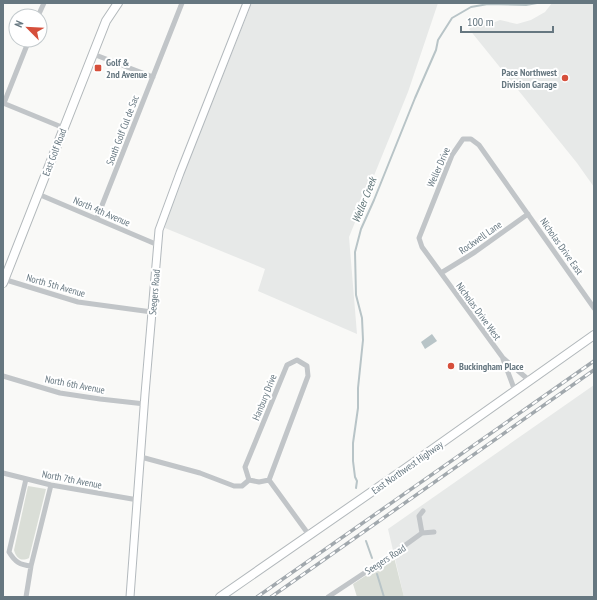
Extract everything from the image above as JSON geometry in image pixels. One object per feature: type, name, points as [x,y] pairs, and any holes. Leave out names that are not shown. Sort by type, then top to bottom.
[{"type":"main road","name":"East Golf Road","points":[[4,280],[106,21],[110,3]]},
{"type":"main road","name":"East Golf Road","points":[[106,21],[118,3]]},
{"type":"main road","name":"East Northwest Highway","points":[[220,597],[594,336]]},
{"type":"street","name":"South Golf Cul de Sac","points":[[98,218],[182,3]]},
{"type":"street","name":"Seegers Road","points":[[130,597],[159,230],[168,203],[247,3]]},
{"type":"street","points":[[26,48],[3,103],[64,128]]},
{"type":"street","points":[[93,54],[153,77]]},
{"type":"street","name":"Weller Drive","points":[[441,273],[422,247],[419,238],[452,155],[463,139],[471,139],[480,145],[528,214]]},
{"type":"street","name":"North 4th Avenue","points":[[38,194],[98,218],[158,245]]},
{"type":"street","name":"Rockwell Lane","points":[[441,273],[475,252],[528,214]]},
{"type":"street","name":"Nicholas Drive East","points":[[528,214],[594,308]]},
{"type":"street","name":"Nicholas Drive West","points":[[441,273],[502,358],[515,391]]},
{"type":"street","name":"North 5th Avenue","points":[[4,280],[78,302],[152,312]]},
{"type":"street","name":"Nicholas Drive West","points":[[502,358],[530,381]]},
{"type":"street","name":"Hanbury Drive","points":[[249,480],[245,467],[287,365],[297,360],[307,366],[308,376],[269,480]]},
{"type":"street","name":"North 6th Avenue","points":[[3,376],[60,393],[145,404]]},
{"type":"street","points":[[141,456],[200,473],[234,486],[242,486],[249,480],[259,482],[269,480],[309,535]]},
{"type":"street","name":"North 7th Avenue","points":[[3,473],[51,485],[138,500]]},
{"type":"street","points":[[26,479],[9,552],[14,560],[22,565],[31,566]]},
{"type":"street","points":[[26,597],[31,566],[51,485]]},
{"type":"street","points":[[423,510],[419,516],[422,533],[434,532]]},
{"type":"street","name":"Seegers Road","points":[[328,597],[394,554],[422,533]]},
{"type":"shaded area","points":[[252,3],[438,3],[408,92],[349,237],[357,334],[258,291],[265,269],[165,228],[166,217]]},
{"type":"shaded area","points":[[552,3],[594,3],[594,187],[577,163],[469,29],[481,20],[485,26],[500,20],[517,24],[531,20],[545,12]]},
{"type":"shaded area","points":[[432,334],[437,341],[425,349],[421,342]]},
{"type":"shaded area","points":[[594,385],[594,597],[404,597],[388,529]]},
{"type":"shaded area","points":[[28,486],[46,489],[29,558],[24,560],[16,555],[14,550]]},
{"type":"shaded area","points":[[394,557],[404,597],[357,597],[353,584]]},
{"type":"waterway","name":"Weller Creek","points":[[356,488],[357,481],[353,461],[353,443],[358,408],[358,388],[363,340],[362,318],[356,295],[355,252],[361,229],[436,50],[438,40],[452,18],[471,7],[488,4],[526,5],[537,3]]},
{"type":"waterway","name":"Weller Creek","points":[[366,541],[372,558]]},
{"type":"waterway","name":"Weller Creek","points":[[377,574],[384,597]]},
{"type":"railway","points":[[257,597],[594,361]]},
{"type":"railway","points":[[271,597],[594,370]]},
{"type":"place","name":"Golf & 2nd Avenue","points":[[98,68]]},
{"type":"place","name":"Pace Northwest Division Garage","points":[[565,78]]},
{"type":"place","name":"Buckingham Place","points":[[451,366]]}]
